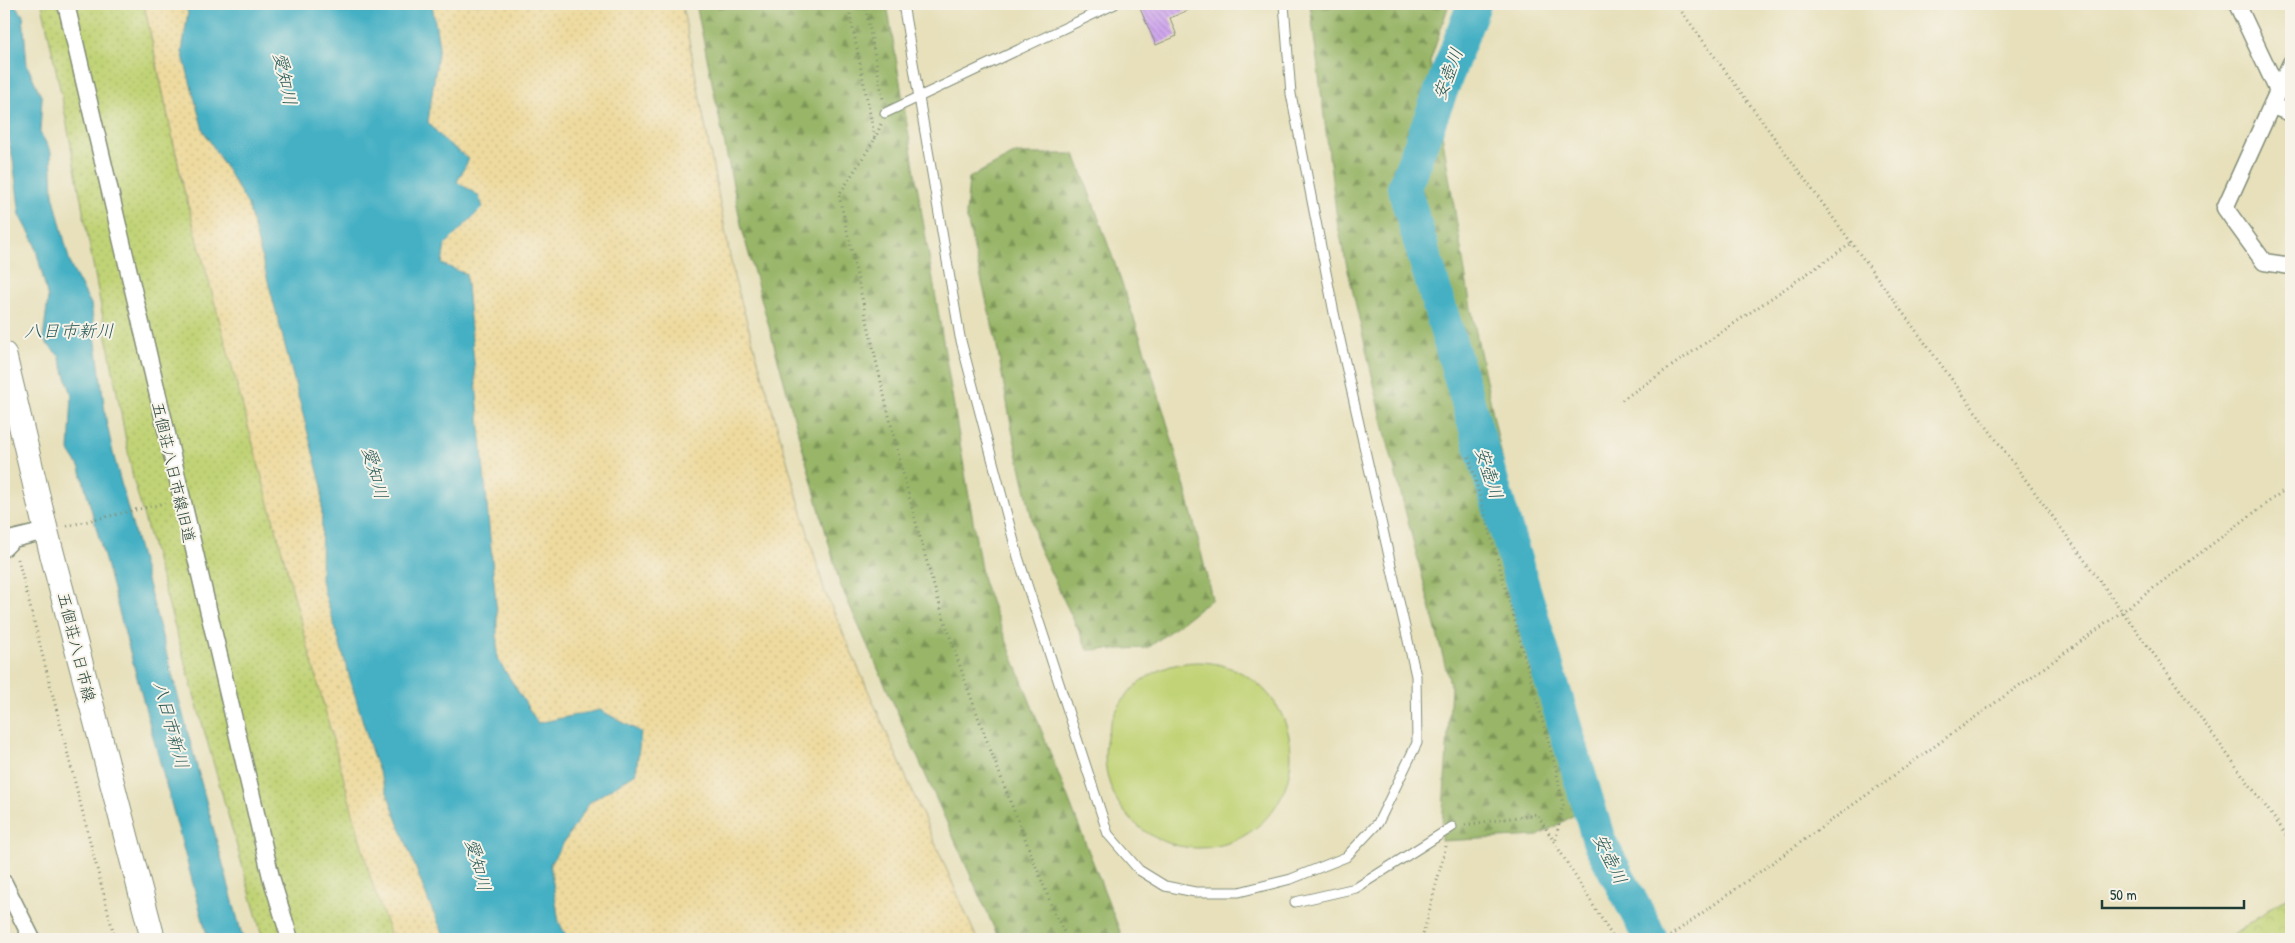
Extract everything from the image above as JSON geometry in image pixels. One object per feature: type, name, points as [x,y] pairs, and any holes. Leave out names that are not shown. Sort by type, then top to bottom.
[{"type":"main road","name":"五個荘八日市線","points":[[4,354],[46,531],[153,939]]},
{"type":"street","name":"五個荘八日市線旧道","points":[[66,4],[180,500],[270,877],[290,939]]},
{"type":"street","points":[[2237,4],[2275,98],[2291,114]]},
{"type":"street","points":[[2291,63],[2225,208],[2264,262],[2291,266]]},
{"type":"street","points":[[8,544],[46,531]]},
{"type":"street","points":[[4,883],[32,939]]},
{"type":"lane","points":[[903,4],[960,337],[1018,557],[1108,834],[1138,870],[1165,886],[1195,892],[1239,892],[1283,881],[1346,857],[1378,823],[1417,743],[1416,676],[1330,294],[1291,94],[1284,4]]},
{"type":"lane","points":[[885,113],[1115,4]]},
{"type":"lane","points":[[1295,902],[1356,888],[1452,827]]},
{"type":"path","points":[[848,4],[875,139],[839,195],[866,317],[936,593],[973,705],[1056,917],[1068,939]]},
{"type":"path","points":[[865,4],[885,113]]},
{"type":"path","points":[[1676,4],[2291,841]]},
{"type":"path","points":[[1622,400],[1852,244]]},
{"type":"path","points":[[1469,457],[1564,805],[1555,844]]},
{"type":"path","points":[[1666,939],[2123,611],[2291,485]]},
{"type":"path","points":[[46,531],[180,500]]},
{"type":"path","points":[[8,544],[115,939]]},
{"type":"path","points":[[1422,939],[1452,827],[1537,814],[1614,939]]},
{"type":"green space","points":[[42,4],[144,4],[183,186],[399,939],[263,939],[133,478],[62,98]]},
{"type":"green space","points":[[696,4],[887,4],[983,581],[1123,939],[999,939],[840,584],[742,229]]},
{"type":"green space","points":[[1310,4],[1449,4],[1430,62],[1471,308],[1576,814],[1538,836],[1441,841],[1451,688],[1385,432],[1338,227]]},
{"type":"green space","points":[[1014,154],[1075,154],[1134,317],[1178,461],[1212,599],[1148,648],[1088,650],[1038,546],[1012,430],[996,341],[966,215],[969,178]]},
{"type":"green space","points":[[1198,662],[1234,669],[1264,689],[1284,719],[1291,755],[1284,791],[1264,821],[1234,841],[1198,848],[1162,841],[1132,821],[1112,791],[1105,755],[1112,719],[1132,689],[1162,669]]},
{"type":"green space","points":[[2291,893],[2291,939],[2228,939]]},
{"type":"sand","points":[[144,4],[682,4],[734,277],[825,592],[977,939],[392,939],[372,883],[183,186]]},
{"type":"water","name":"八日市新川","points":[[4,4],[14,4],[23,15],[27,65],[42,98],[40,132],[51,152],[53,194],[71,267],[91,304],[106,419],[113,453],[243,939],[208,939],[80,468],[69,451],[72,395],[59,356],[43,340],[48,298],[34,241],[20,215],[13,160],[4,121]]},
{"type":"water","name":"愛知川","points":[[182,4],[432,4],[439,46],[428,122],[444,140],[469,159],[457,182],[478,195],[483,207],[445,245],[442,264],[466,274],[497,614],[497,658],[538,723],[600,710],[641,732],[636,773],[590,802],[550,864],[559,922],[568,939],[446,939],[429,903],[373,756],[321,581],[322,487],[248,205],[203,130],[182,52],[188,12]]},
{"type":"building","points":[[1138,4],[1202,4],[1170,18],[1177,36],[1156,45]]},
{"type":"waterway","name":"安壺川","points":[[1474,4],[1404,188],[1599,841],[1651,939]]}]
